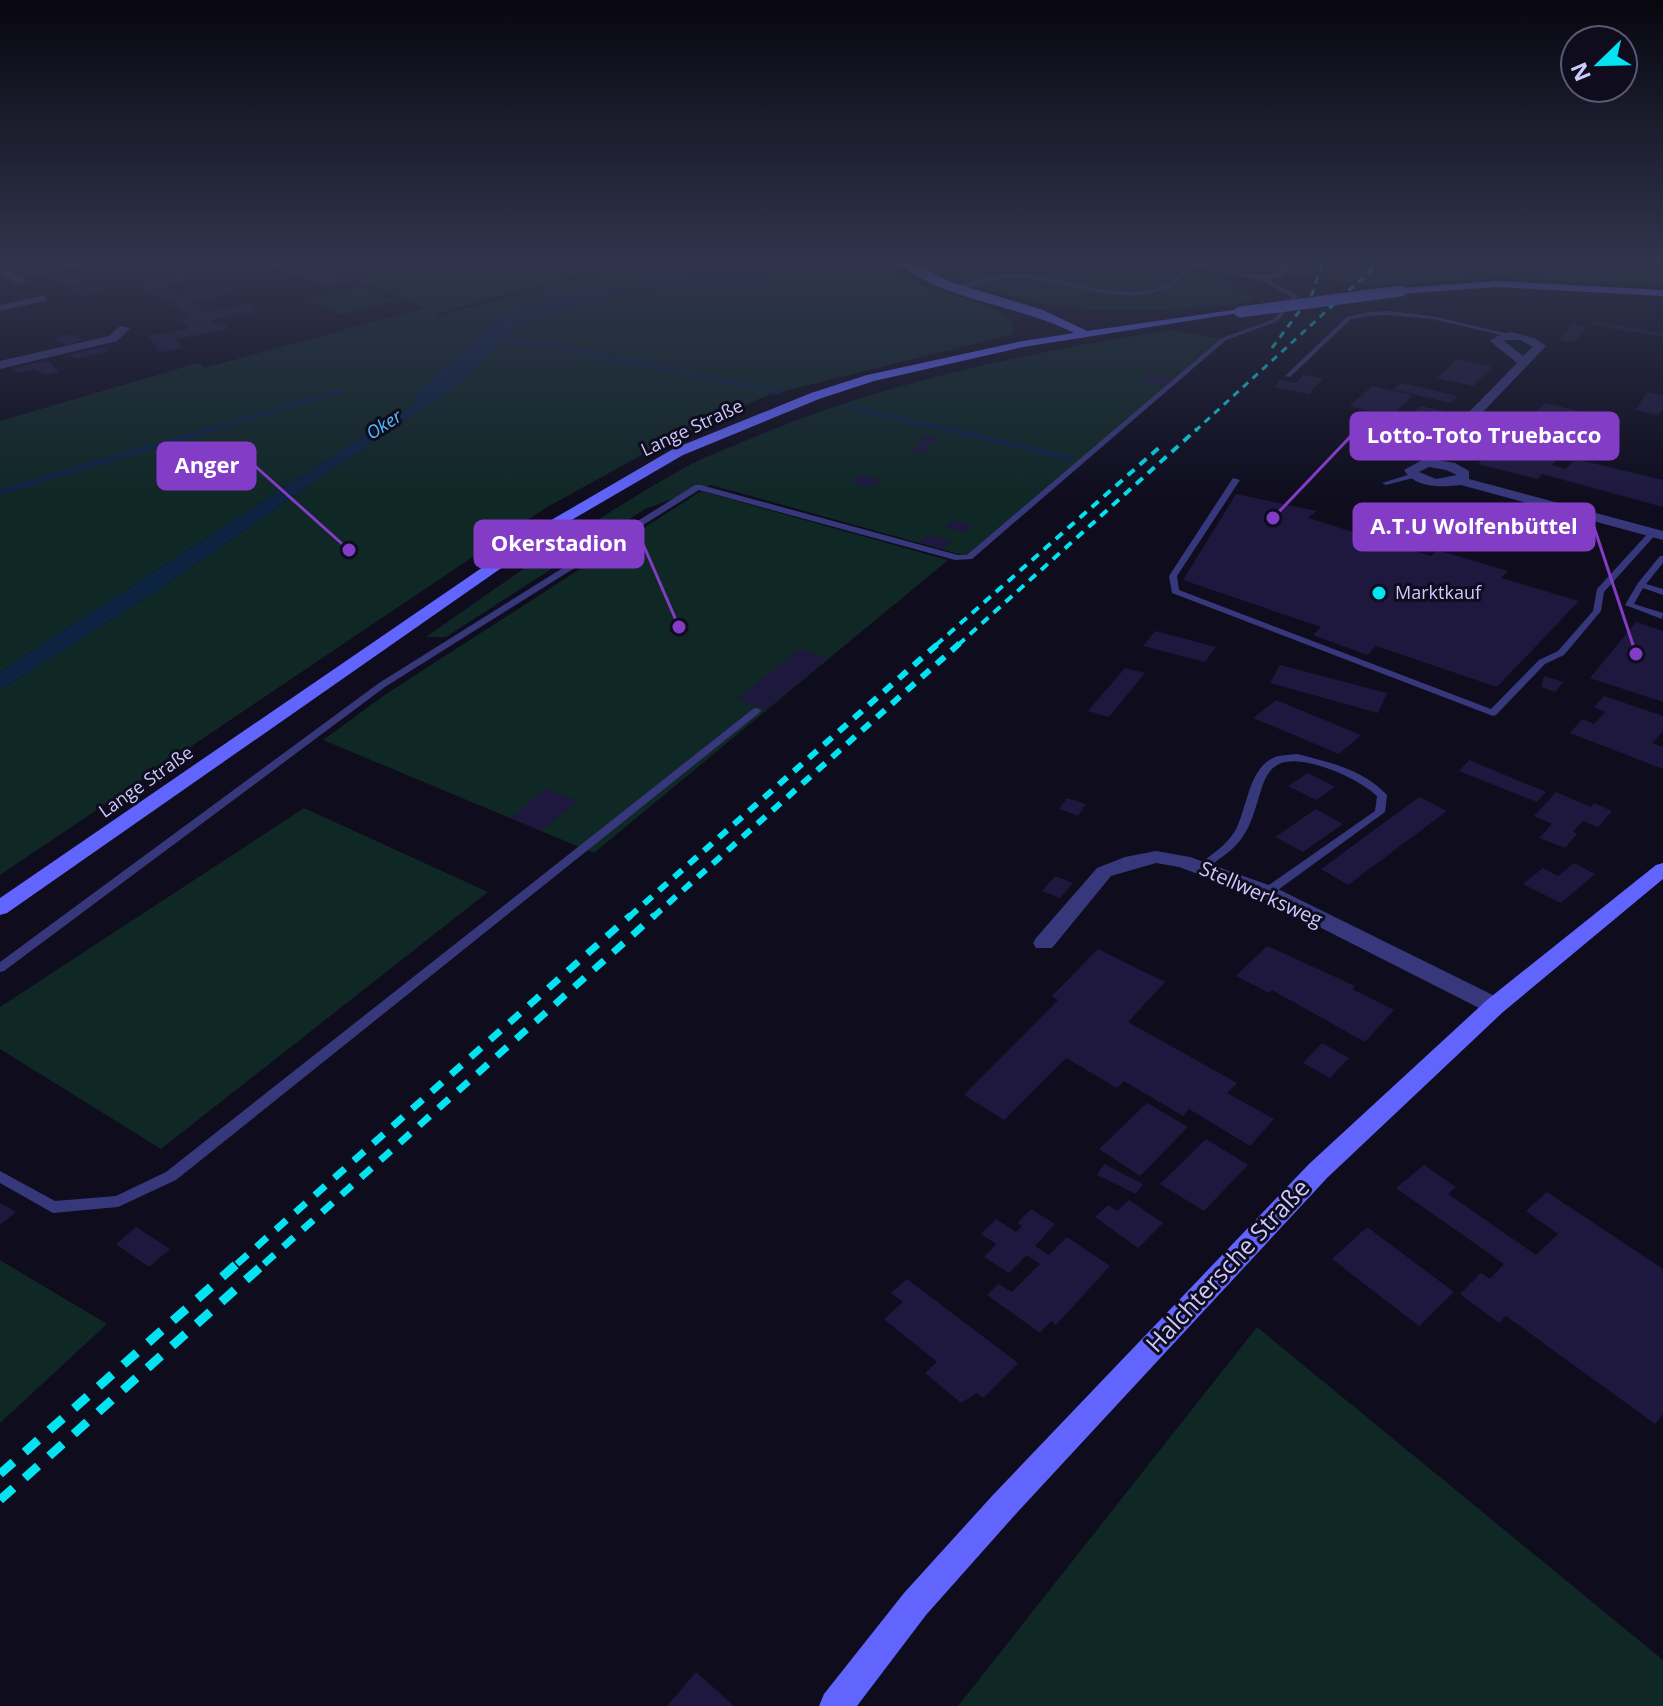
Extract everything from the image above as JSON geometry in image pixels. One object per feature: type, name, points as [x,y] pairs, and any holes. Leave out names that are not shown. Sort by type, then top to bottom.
[{"type":"main road","name":"Lange Straße","points":[[0,908],[521,547],[678,452],[815,396],[871,378],[1031,343]]},
{"type":"main road","name":"Halchtersche Straße","points":[[836,1706],[915,1604],[1013,1494],[1318,1171],[1495,1006],[1663,869]]},
{"type":"street","points":[[0,365],[97,343]]},
{"type":"street","points":[[1498,343],[1523,362]]},
{"type":"street","points":[[1427,463],[1540,346],[1535,343]]},
{"type":"street","points":[[1461,481],[1464,474],[1459,470],[1427,463],[1415,465],[1411,470],[1414,475],[1435,483],[1461,481],[1658,535]]},
{"type":"street","name":"Stellwerksweg","points":[[1044,943],[1104,872],[1132,861],[1156,857],[1202,867],[1267,892],[1495,1006]]},
{"type":"lane","points":[[0,968],[382,685],[698,487],[958,558],[969,557],[1220,343]]},
{"type":"lane","points":[[1288,376],[1323,343]]},
{"type":"lane","points":[[1386,483],[1414,475]]},
{"type":"lane","points":[[1236,480],[1173,576],[1175,591],[1493,713],[1542,662],[1561,653],[1597,611],[1600,591],[1636,551],[1658,535]]},
{"type":"lane","points":[[1662,616],[1629,605],[1663,558]]},
{"type":"lane","points":[[1641,585],[1663,592]]},
{"type":"lane","points":[[0,1176],[53,1207],[118,1201],[171,1176],[756,711]]},
{"type":"lane","points":[[1202,867],[1232,843],[1247,816],[1253,787],[1268,766],[1286,758],[1308,758],[1331,766],[1369,783],[1382,795],[1380,812],[1267,892]]},
{"type":"green space","points":[[297,343],[484,343],[448,381],[0,672],[0,421],[198,363],[204,368]]},
{"type":"green space","points":[[498,343],[980,343],[768,395],[661,444],[544,509],[0,875],[0,690],[155,592],[461,381]]},
{"type":"green space","points":[[1099,343],[1220,343],[969,557],[711,485],[645,509],[446,637],[426,637],[618,507],[717,452],[801,419],[905,385]]},
{"type":"green space","points":[[701,491],[948,560],[594,853],[323,740],[386,694]]},
{"type":"green space","points":[[304,808],[488,892],[161,1149],[0,1049],[0,1007]]},
{"type":"green space","points":[[0,1260],[107,1324],[0,1423]]},
{"type":"green space","points":[[1257,1327],[1663,1660],[1663,1706],[958,1706]]},
{"type":"water","points":[[484,343],[498,343],[461,381],[155,592],[0,690],[0,672],[448,381]]},
{"type":"building","points":[[153,343],[179,343],[183,348],[160,352]]},
{"type":"building","points":[[102,347],[109,351],[75,359],[69,355]]},
{"type":"building","points":[[1457,359],[1492,367],[1473,386],[1437,378]]},
{"type":"building","points":[[47,360],[59,372],[44,375],[35,369],[18,373],[12,368]]},
{"type":"building","points":[[1151,374],[1176,377],[1166,386],[1143,381]]},
{"type":"building","points":[[1303,375],[1323,378],[1309,394],[1274,387],[1280,380],[1296,383]]},
{"type":"building","points":[[1402,383],[1458,396],[1450,403],[1393,389]]},
{"type":"building","points":[[1372,386],[1413,395],[1391,416],[1349,406]]},
{"type":"building","points":[[1647,392],[1663,395],[1663,409],[1658,415],[1636,410]]},
{"type":"building","points":[[1545,403],[1622,421],[1613,432],[1534,414]]},
{"type":"building","points":[[1421,406],[1445,411],[1428,426],[1414,423],[1424,415],[1413,412]]},
{"type":"building","points":[[1522,423],[1579,436],[1552,465],[1566,469],[1575,459],[1663,480],[1663,507],[1542,474],[1538,479],[1478,464]]},
{"type":"building","points":[[927,435],[939,438],[925,446],[931,448],[921,455],[910,452],[921,444],[915,443]]},
{"type":"building","points":[[859,475],[881,480],[871,487],[850,481]]},
{"type":"building","points":[[1236,494],[1317,511],[1308,518],[1431,556],[1437,550],[1508,571],[1501,578],[1579,601],[1497,687],[1376,646],[1367,655],[1313,635],[1321,627],[1183,580]]},
{"type":"building","points":[[953,520],[973,526],[965,532],[945,527]]},
{"type":"building","points":[[927,535],[952,541],[943,549],[918,542]]},
{"type":"building","points":[[1636,622],[1663,631],[1663,702],[1590,678]]},
{"type":"building","points":[[1155,631],[1216,647],[1205,662],[1143,646]]},
{"type":"building","points":[[800,649],[828,658],[766,709],[737,699]]},
{"type":"building","points":[[1280,665],[1387,693],[1378,713],[1270,683]]},
{"type":"building","points":[[1125,668],[1145,673],[1109,717],[1088,711]]},
{"type":"building","points":[[1544,676],[1563,682],[1555,692],[1541,687]]},
{"type":"building","points":[[1604,696],[1663,716],[1663,731],[1652,743],[1663,747],[1663,769],[1570,733],[1582,719],[1594,724],[1605,712],[1594,707]]},
{"type":"building","points":[[1276,700],[1361,735],[1339,754],[1253,718]]},
{"type":"building","points":[[1469,760],[1546,792],[1537,802],[1459,771]]},
{"type":"building","points":[[1308,773],[1335,787],[1316,800],[1288,786]]},
{"type":"building","points":[[546,789],[578,801],[541,831],[511,818]]},
{"type":"building","points":[[1556,792],[1591,807],[1594,803],[1612,811],[1598,827],[1583,821],[1565,848],[1539,838],[1552,824],[1534,816]]},
{"type":"building","points":[[1419,797],[1447,811],[1348,885],[1321,869]]},
{"type":"building","points":[[1067,798],[1086,804],[1078,816],[1059,809]]},
{"type":"building","points":[[1316,809],[1343,824],[1303,852],[1275,837]]},
{"type":"building","points":[[1574,863],[1595,874],[1561,903],[1523,884],[1543,868],[1558,876]]},
{"type":"building","points":[[1055,876],[1073,883],[1060,898],[1042,891]]},
{"type":"building","points":[[1267,946],[1355,986],[1352,989],[1394,1010],[1365,1042],[1272,990],[1269,993],[1236,976]]},
{"type":"building","points":[[1098,949],[1165,982],[1128,1022],[1237,1083],[1227,1093],[1274,1119],[1250,1146],[1189,1109],[1183,1116],[1124,1081],[1117,1088],[1066,1058],[1004,1120],[964,1095],[1058,1000],[1052,996]]},
{"type":"building","points":[[1322,1043],[1349,1058],[1330,1078],[1303,1063]]},
{"type":"building","points":[[1147,1103],[1188,1127],[1140,1176],[1099,1149]]},
{"type":"building","points":[[1206,1139],[1248,1165],[1204,1211],[1160,1184]]},
{"type":"building","points":[[1104,1164],[1143,1184],[1136,1194],[1097,1175]]},
{"type":"building","points":[[1424,1165],[1456,1187],[1448,1194],[1536,1255],[1558,1234],[1526,1211],[1547,1192],[1663,1269],[1663,1414],[1655,1424],[1506,1316],[1499,1323],[1460,1294],[1481,1273],[1490,1279],[1504,1264],[1396,1188]]},
{"type":"building","points":[[1129,1200],[1163,1223],[1138,1248],[1095,1217],[1108,1205],[1117,1211]]},
{"type":"building","points":[[0,1203],[16,1212],[0,1225]]},
{"type":"building","points":[[1031,1209],[1055,1224],[1035,1246],[1049,1255],[1067,1237],[1110,1266],[1056,1325],[1051,1321],[1040,1333],[987,1295],[998,1284],[1012,1292],[1040,1264],[1027,1255],[1009,1273],[984,1257],[996,1244],[981,1234],[996,1219],[1016,1232],[1022,1226],[1017,1223]]},
{"type":"building","points":[[136,1227],[170,1249],[149,1267],[116,1244]]},
{"type":"building","points":[[1367,1227],[1454,1292],[1419,1326],[1332,1259]]},
{"type":"building","points":[[907,1279],[1018,1363],[983,1398],[977,1393],[961,1403],[925,1373],[937,1362],[884,1319],[903,1302],[891,1293]]},
{"type":"building","points":[[696,1672],[734,1706],[667,1706]]},
{"type":"waterway","name":"Oker","points":[[427,396],[452,377],[484,343]]},
{"type":"waterway","points":[[528,343],[779,392]]},
{"type":"waterway","points":[[205,431],[341,391]]},
{"type":"waterway","points":[[846,406],[954,431]]},
{"type":"waterway","points":[[0,492],[212,429]]},
{"type":"waterway","points":[[946,429],[1069,458]]},
{"type":"railway","points":[[1272,348],[1276,343]]},
{"type":"railway","points":[[1195,431],[1292,343]]},
{"type":"railway","points":[[958,645],[1197,429]]},
{"type":"railway","points":[[936,645],[1162,445]]},
{"type":"railway","points":[[629,917],[939,643]]},
{"type":"railway","points":[[653,917],[960,643]]},
{"type":"railway","points":[[237,1264],[631,915]]},
{"type":"railway","points":[[264,1264],[655,915]]},
{"type":"railway","points":[[0,1474],[239,1262]]},
{"type":"railway","points":[[0,1500],[266,1262]]},
{"type":"place","name":"Lotto-Toto Truebacco","points":[[1273,518]]},
{"type":"place","name":"Anger","points":[[349,550]]},
{"type":"place","name":"Marktkauf","points":[[1379,593]]},
{"type":"place","name":"Okerstadion","points":[[679,627]]},
{"type":"place","name":"A.T.U Wolfenbüttel","points":[[1636,654]]}]
